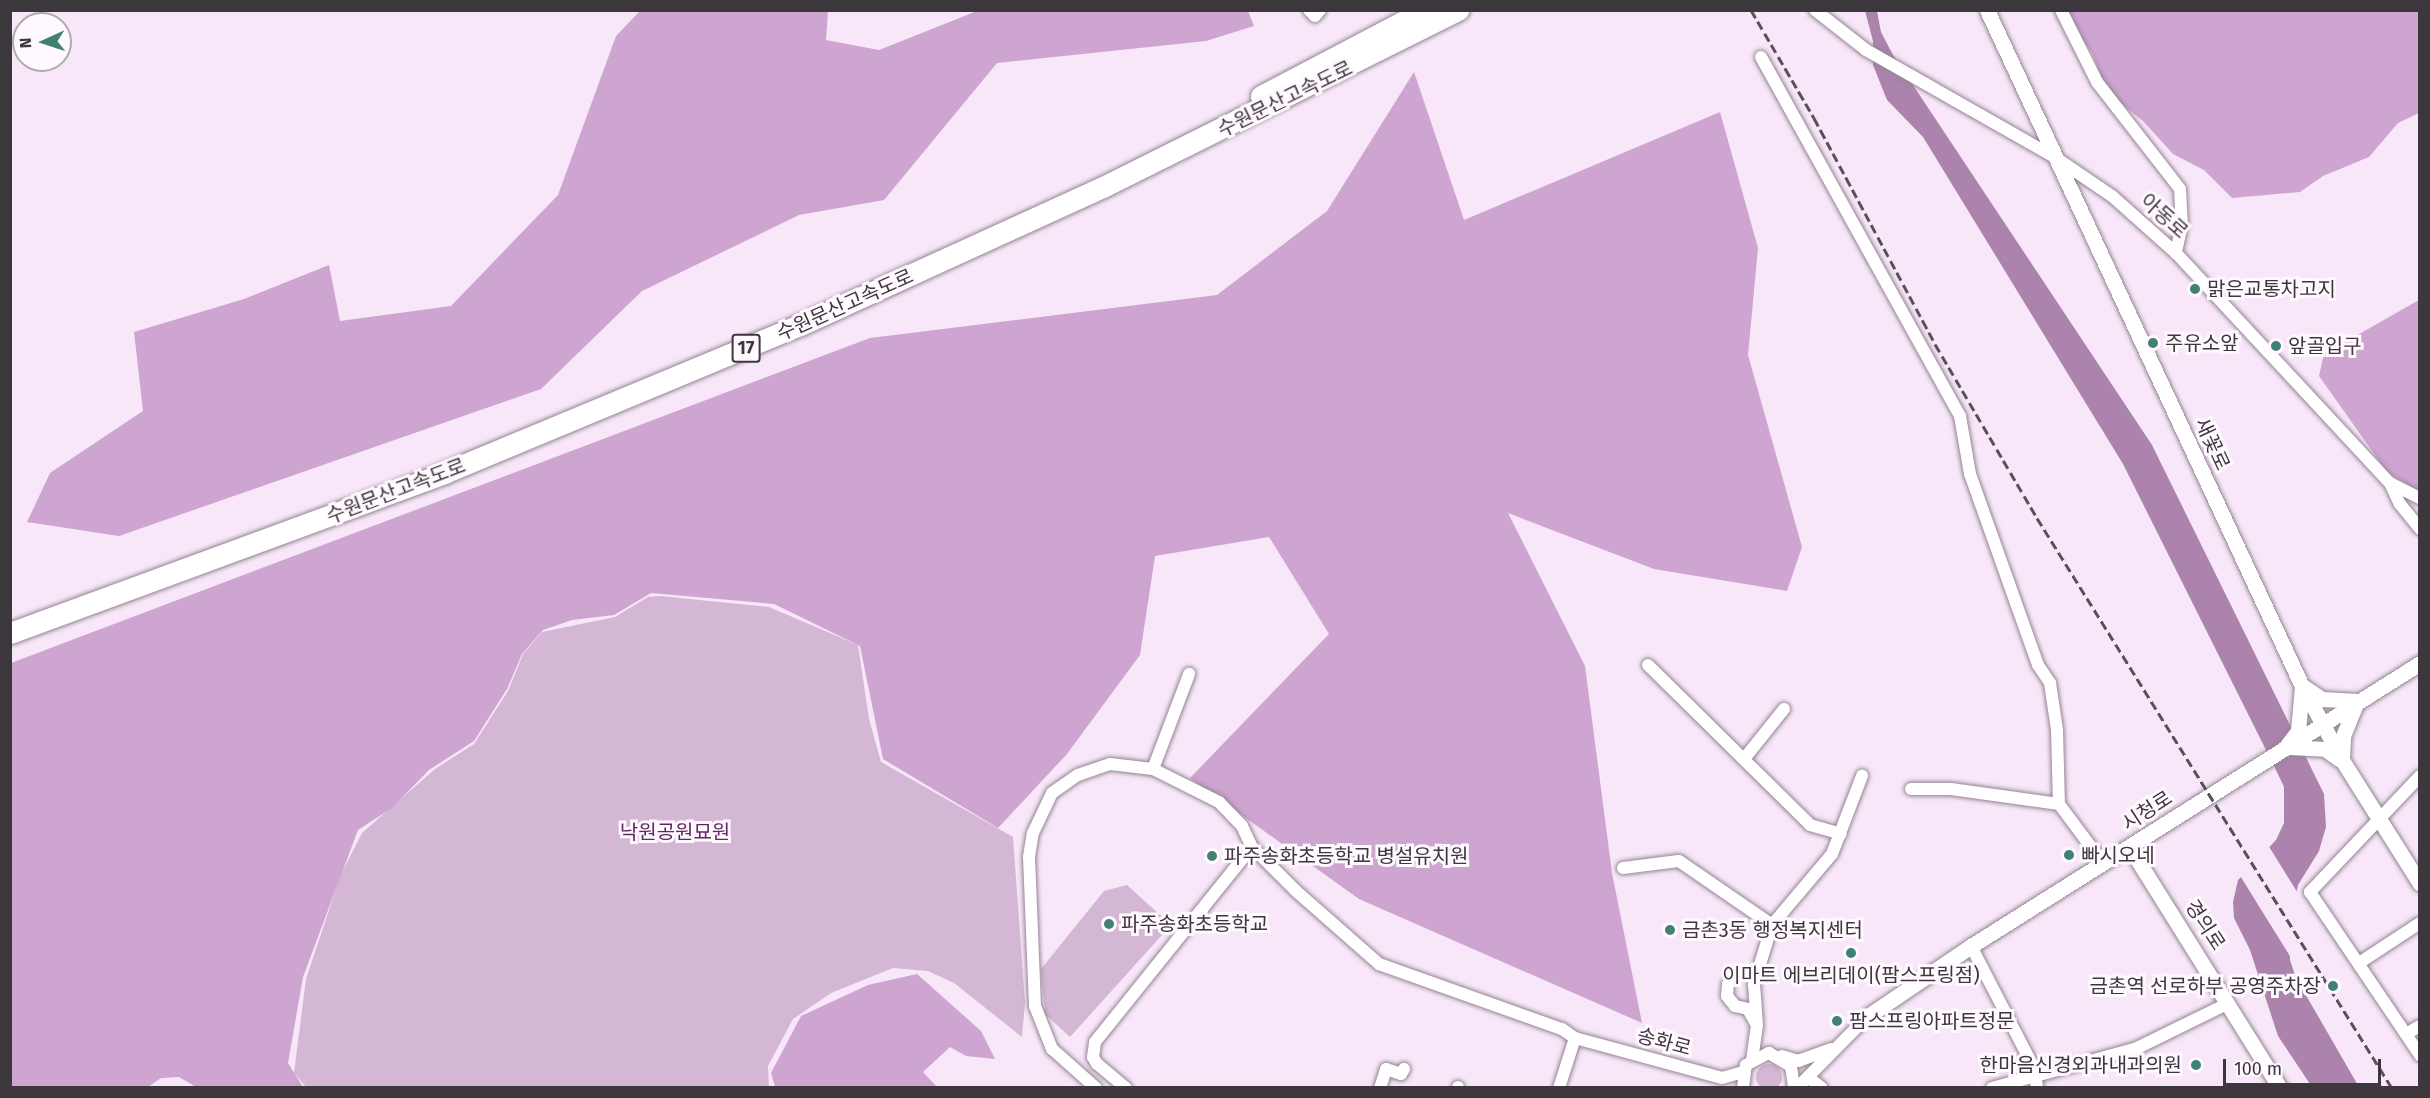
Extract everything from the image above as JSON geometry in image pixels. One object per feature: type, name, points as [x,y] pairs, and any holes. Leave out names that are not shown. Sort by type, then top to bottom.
[{"type":"highway","name":"수원문산고속도로","points":[[10,619],[325,506],[619,389],[977,233],[1202,126],[1425,10]]},
{"type":"highway","name":"수원문산고속도로","points":[[10,633],[444,473],[800,325],[1196,142],[1458,10]]},
{"type":"street","points":[[1309,10],[1315,16],[1320,10]]},
{"type":"street","name":"아동로","points":[[1815,10],[1866,50],[2056,158],[2112,196],[2176,253],[2390,483],[2400,504],[2420,529]]},
{"type":"street","name":"새꽃로","points":[[1987,10],[2302,686],[2342,760],[2420,884]]},
{"type":"street","points":[[2061,10],[2097,82],[2180,189],[2182,224],[2176,253]]},
{"type":"street","points":[[1761,57],[1960,416],[1970,474],[2038,665],[2050,683],[2057,730],[2059,804],[2103,863]]},
{"type":"street","points":[[2390,483],[2420,498]]},
{"type":"street","name":"시청로","points":[[1868,1016],[1971,946],[2130,848],[2263,761],[2420,663]]},
{"type":"street","points":[[1648,665],[1810,825],[1841,834]]},
{"type":"street","points":[[1153,770],[1189,674]]},
{"type":"street","points":[[2302,686],[2322,699],[2358,701],[2343,736],[2342,760]]},
{"type":"street","points":[[2302,686],[2301,738],[2325,748],[2342,760]]},
{"type":"street","points":[[1743,759],[1784,709]]},
{"type":"street","name":"송화로","points":[[1096,1088],[1052,1049],[1035,1006],[1029,857],[1033,833],[1045,805],[1065,781],[1110,764],[1153,770],[1219,802],[1242,826],[1252,847],[1296,891],[1379,964],[1562,1029],[1575,1038],[1722,1078],[1743,1087]]},
{"type":"street","points":[[1743,1087],[1743,1072],[1752,1059],[1756,1024],[1754,984],[1772,925],[1832,854],[1862,776]]},
{"type":"street","points":[[2420,776],[2377,818],[2310,892],[2420,1054]]},
{"type":"street","points":[[1911,789],[1951,789],[2059,804]]},
{"type":"street","points":[[1126,1088],[1097,1065],[1093,1057],[1095,1042],[1252,847]]},
{"type":"street","name":"경의로","points":[[2130,848],[2229,1003],[2280,1088]]},
{"type":"street","points":[[1623,868],[1679,861],[1772,925]]},
{"type":"street","points":[[2359,963],[2420,923]]},
{"type":"street","points":[[1971,946],[2037,1082]]},
{"type":"street","points":[[1728,984],[1727,996],[1735,1006],[1748,1009],[1756,1024]]},
{"type":"street","points":[[1992,1088],[2037,1082],[2138,1048],[2229,1003]]},
{"type":"street","points":[[1778,1055],[1791,1066],[1795,1088],[1809,1078],[1832,1048],[1868,1016]]},
{"type":"street","points":[[2406,1034],[2420,1026]]},
{"type":"street","points":[[1559,1088],[1575,1038]]},
{"type":"street","points":[[1752,1059],[1769,1053],[1798,1060],[1832,1048]]},
{"type":"street","points":[[1380,1088],[1386,1069],[1401,1074],[1404,1069]]},
{"type":"street","points":[[1722,1078],[1743,1072]]},
{"type":"street","points":[[1809,1078],[1822,1088]]},
{"type":"green space","name":"낙원공원묘원","points":[[660,596],[769,607],[858,645],[869,719],[881,762],[1013,837],[1025,1003],[1022,1037],[954,983],[928,971],[893,968],[831,993],[793,1019],[768,1066],[769,1087],[307,1088],[294,1073],[306,979],[341,874],[362,833],[435,769],[474,744],[508,691],[523,654],[542,632],[615,617],[648,597]]},
{"type":"green space","points":[[1127,885],[1171,925],[1070,1037],[1045,1014],[1041,969],[1104,891]]},
{"type":"green space","points":[[1769,1064],[1778,1068],[1782,1077],[1778,1086],[1769,1090],[1760,1086],[1756,1077],[1760,1068]]},
{"type":"shaded area","points":[[640,11],[828,11],[826,40],[879,50],[977,11],[1248,11],[1254,26],[1206,41],[997,63],[884,200],[799,215],[642,291],[541,389],[119,536],[27,522],[50,473],[143,411],[134,332],[244,299],[329,265],[340,321],[451,306],[558,195],[616,36]]},
{"type":"shaded area","points":[[1865,11],[1877,11],[1881,32],[1893,55],[2152,445],[2324,794],[2326,827],[2319,851],[2298,885],[2289,927],[2290,960],[2296,978],[2359,1087],[2312,1087],[2278,1036],[2250,950],[2234,918],[2233,902],[2238,880],[2276,840],[2284,823],[2284,787],[2123,464],[1923,137],[1887,100],[1873,65],[1873,41]]},
{"type":"shaded area","points":[[2068,11],[2419,11],[2419,113],[2398,123],[2369,157],[2323,176],[2300,192],[2232,198],[2204,170],[2173,154],[2143,121],[2108,93],[2092,53],[2070,23]]},
{"type":"shaded area","points":[[1414,72],[1464,220],[1720,112],[1758,248],[1748,355],[1802,547],[1787,591],[1654,569],[1508,513],[1585,666],[1612,873],[1642,1023],[1359,899],[1190,778],[1329,634],[1269,537],[1155,556],[1140,655],[1067,754],[998,828],[883,759],[860,646],[774,604],[651,593],[614,615],[572,620],[543,630],[522,654],[507,689],[474,741],[429,770],[392,808],[358,830],[303,977],[288,1063],[303,1087],[196,1087],[179,1077],[161,1078],[148,1087],[11,1088],[11,663],[870,338],[1217,295],[1327,211]]},
{"type":"shaded area","points":[[2419,300],[2419,492],[2387,472],[2319,376],[2324,354]]},
{"type":"shaded area","points":[[917,974],[981,1031],[995,1059],[966,1056],[950,1047],[923,1072],[937,1087],[775,1087],[771,1073],[801,1016],[868,985]]},
{"type":"pier","points":[[2268,845],[2299,895],[2292,928],[2293,961],[2239,874]]},
{"type":"railway","points":[[1751,10],[1814,118],[1935,344],[2037,518],[2392,1088]]},
{"type":"place","name":"맑은교통차고지","points":[[2195,289]]},
{"type":"place","name":"주유소앞","points":[[2153,343]]},
{"type":"place","name":"앞골입구","points":[[2276,346]]},
{"type":"place","name":"빠시오네","points":[[2069,855]]},
{"type":"place","name":"파주송화초등학교 병설유치원","points":[[1212,856]]},
{"type":"place","name":"파주송화초등학교","points":[[1109,924]]},
{"type":"place","name":"금촌3동 행정복지센터","points":[[1670,930]]},
{"type":"place","name":"이마트 에브리데이(팜스프링점)","points":[[1851,953]]},
{"type":"place","name":"금촌역 선로하부 공영주차장","points":[[2333,986]]},
{"type":"place","name":"팜스프링아파트정문","points":[[1837,1021]]},
{"type":"place","name":"한마음신경외과내과의원","points":[[2196,1065]]}]
